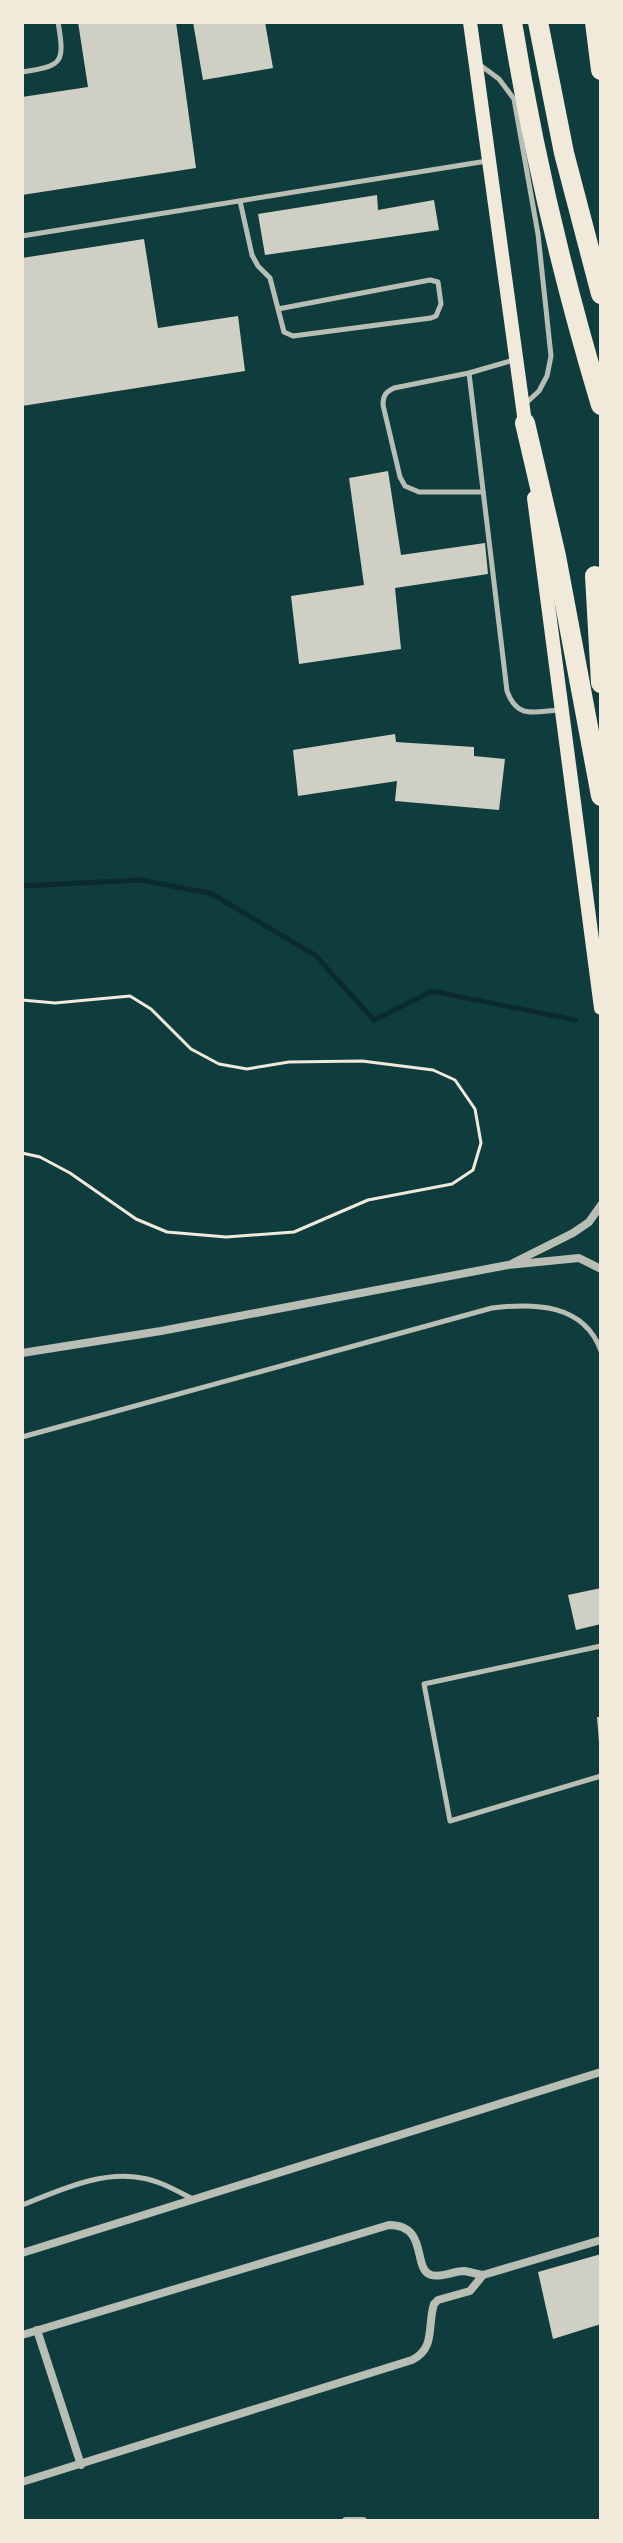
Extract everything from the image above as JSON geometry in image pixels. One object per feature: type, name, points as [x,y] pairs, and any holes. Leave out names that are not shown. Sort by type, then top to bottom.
[{"type":"highway","points":[[512,22],[535,150],[564,279],[601,405]]},
{"type":"highway","points":[[538,22],[564,153],[601,294]]},
{"type":"highway","points":[[595,22],[601,70]]},
{"type":"highway","points":[[523,415],[556,556],[601,796]]},
{"type":"highway","points":[[595,576],[601,683]]},
{"type":"main road","points":[[470,22],[601,1008]]},
{"type":"street","points":[[508,1265],[573,1233],[589,1222],[601,1205]]},
{"type":"street","points":[[22,1353],[161,1331],[508,1265],[579,1258],[601,1269]]},
{"type":"street","points":[[22,2253],[601,2072]]},
{"type":"street","points":[[22,2335],[389,2225],[404,2228],[415,2239],[425,2270],[434,2275],[464,2271],[483,2275],[601,2240]]},
{"type":"street","points":[[22,2482],[421,2356],[430,2340],[434,2304],[438,2300],[470,2291],[483,2275]]},
{"type":"street","points":[[37,2330],[81,2465]]},
{"type":"street","points":[[346,2521],[363,2521]]},
{"type":"lane","points":[[22,72],[48,68],[56,63],[61,56],[62,45],[58,22]]},
{"type":"lane","points":[[476,62],[499,79],[514,99],[538,234],[550,366],[539,391],[523,415]]},
{"type":"lane","points":[[22,236],[490,160]]},
{"type":"lane","points":[[240,201],[252,255],[270,278],[278,309],[284,332],[293,336],[431,318],[436,316],[441,304],[438,282],[430,280],[278,309]]},
{"type":"lane","points":[[483,492],[419,492],[405,486],[400,477],[383,397],[394,388],[515,360]]},
{"type":"lane","points":[[469,373],[507,691],[511,703],[526,713],[561,710]]},
{"type":"lane","points":[[22,1437],[492,1308],[526,1304],[547,1306],[582,1323],[591,1331],[601,1351]]},
{"type":"lane","points":[[601,1646],[424,1684],[450,1821],[601,1776]]},
{"type":"lane","points":[[22,2205],[84,2182],[118,2176],[143,2178],[194,2199]]},
{"type":"path","points":[[22,1000],[55,1003],[130,996],[151,1009],[191,1049],[219,1064],[247,1069],[289,1062],[362,1061],[433,1070],[455,1080],[475,1109],[481,1143],[473,1170],[452,1184],[368,1200],[294,1232],[226,1237],[167,1232],[136,1219],[70,1173],[40,1157],[22,1153]]},
{"type":"building","points":[[78,22],[176,22],[196,168],[22,195],[22,97],[88,87]]},
{"type":"building","points":[[193,22],[265,22],[273,68],[203,80]]},
{"type":"building","points":[[377,195],[378,210],[434,200],[439,230],[265,255],[258,214]]},
{"type":"building","points":[[144,239],[158,328],[238,316],[245,371],[22,406],[22,258]]},
{"type":"building","points":[[388,471],[401,555],[485,543],[488,574],[395,588],[401,649],[299,664],[291,596],[364,585],[349,478]]},
{"type":"building","points":[[395,734],[396,742],[474,747],[474,756],[505,759],[499,810],[395,801],[397,781],[298,796],[293,750]]},
{"type":"building","points":[[601,1588],[601,1624],[576,1630],[568,1595]]},
{"type":"building","points":[[597,1717],[601,1717],[601,1742],[599,1742]]},
{"type":"building","points":[[601,2254],[601,2324],[553,2339],[538,2272]]},
{"type":"waterway","points":[[22,886],[140,880],[210,893],[315,955],[374,1020],[432,991],[575,1020]]}]
